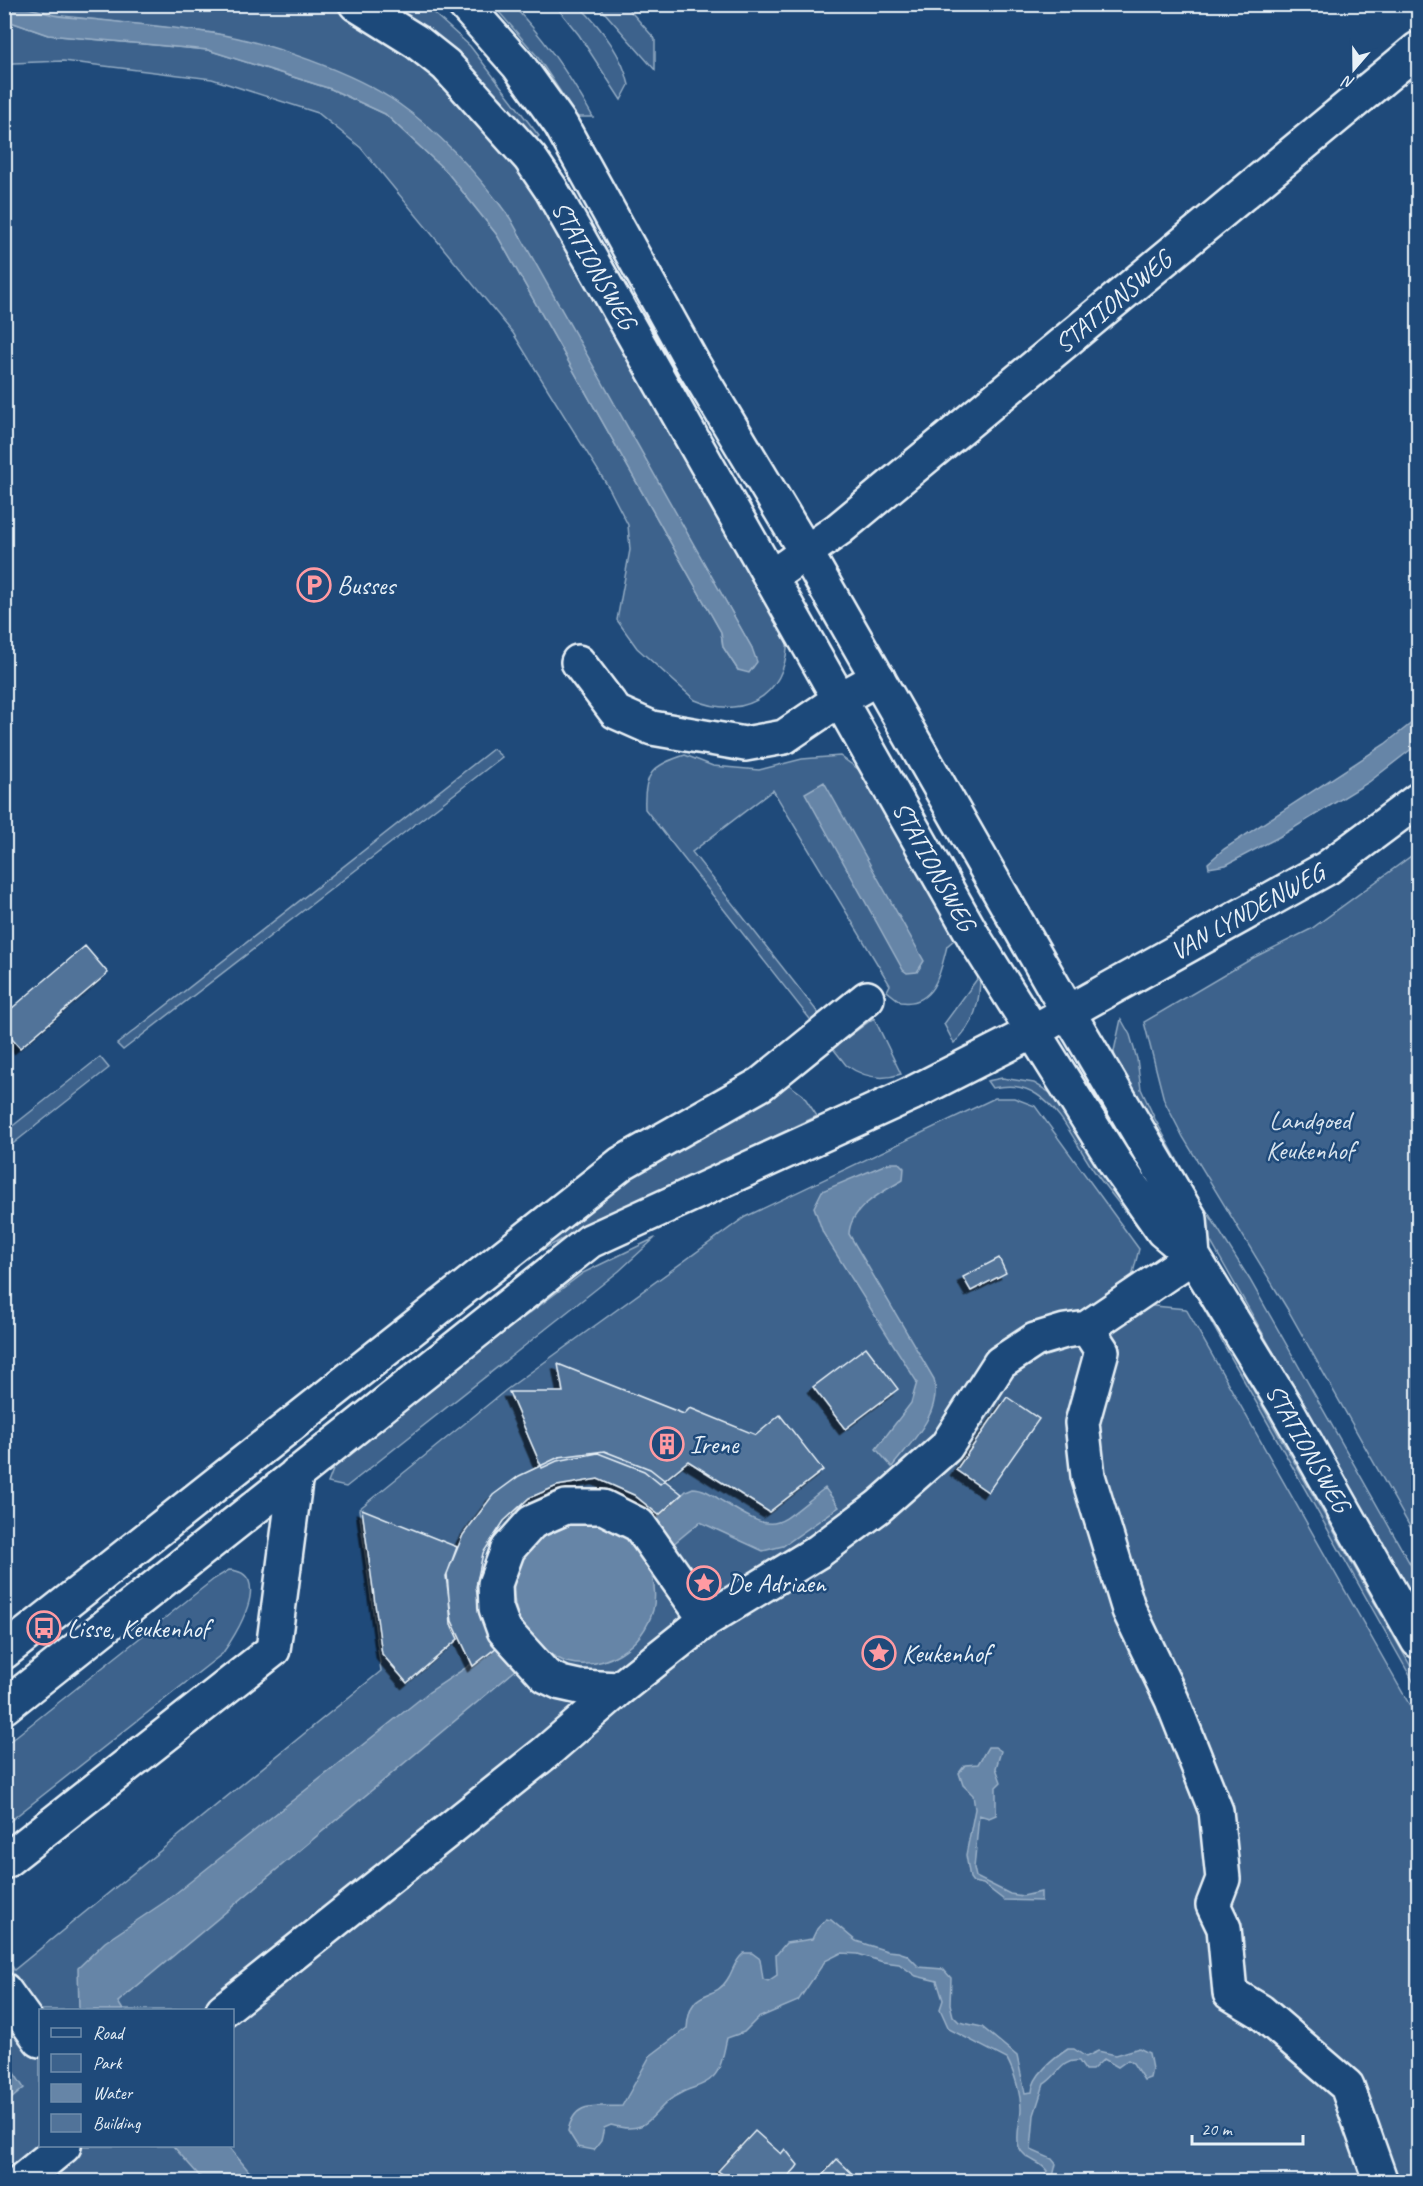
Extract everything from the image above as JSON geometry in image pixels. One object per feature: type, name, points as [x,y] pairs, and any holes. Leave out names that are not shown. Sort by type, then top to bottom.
[{"type":"street","name":"STATIONSWEG","points":[[356,4],[417,42],[446,65],[530,158],[551,189],[646,353],[975,939],[1116,1164],[1163,1231],[1193,1257],[1285,1406],[1419,1641]]},
{"type":"street","name":"STATIONSWEG","points":[[464,4],[518,65],[561,125],[693,364],[807,554],[1068,1012],[1190,1219],[1193,1257]]},
{"type":"street","name":"STATIONSWEG","points":[[771,577],[807,554],[1419,49]]},
{"type":"street","points":[[578,662],[616,712],[652,728],[745,744],[784,737],[840,699],[878,678]]},
{"type":"street","name":"VAN LYNDENWEG","points":[[1068,1012],[1327,868],[1419,800]]},
{"type":"street","points":[[4,1652],[622,1163],[761,1084],[867,998]]},
{"type":"street","points":[[4,1707],[590,1241],[925,1088],[1068,1012]]},
{"type":"street","points":[[224,2009],[545,1753],[619,1689],[706,1620],[819,1551],[904,1484],[946,1448],[1000,1363],[1035,1340],[1065,1331],[1088,1328],[1193,1257]]},
{"type":"street","points":[[1088,1328],[1102,1351],[1082,1423],[1088,1476],[1128,1610],[1172,1700],[1216,1811],[1223,1879],[1213,1905],[1224,1928],[1230,1994],[1260,2011],[1347,2086],[1381,2181]]},
{"type":"street","points":[[4,1862],[273,1650],[296,1474]]},
{"type":"street","points":[[619,1689],[561,1683],[546,1677],[504,1630],[496,1608],[495,1584],[508,1549],[532,1522],[566,1508],[603,1507],[639,1525],[706,1620]]},
{"type":"street","points":[[4,1990],[39,2039]]},
{"type":"street","points":[[20,2181],[63,2147]]},
{"type":"green space","points":[[21,5],[328,5],[366,25],[424,63],[527,175],[787,631],[787,652],[774,684],[763,696],[749,704],[733,707],[715,706],[695,700],[637,648],[617,620],[630,550],[628,525],[609,488],[513,333],[361,148],[318,113],[212,79],[63,61],[13,63],[5,67],[5,20],[48,35],[208,50],[331,89],[385,114],[447,172],[497,235],[721,632],[723,647],[738,670],[752,648],[499,203],[350,78],[287,53],[214,33],[54,15]]},
{"type":"green space","points":[[382,5],[423,5],[428,8],[470,46],[539,136],[533,141]]},
{"type":"green space","points":[[493,5],[512,5],[524,18],[556,58],[593,117],[577,117],[537,56]]},
{"type":"green space","points":[[555,5],[578,5],[610,42],[629,85],[621,100],[579,35]]},
{"type":"green space","points":[[598,5],[625,5],[655,39],[655,70]]},
{"type":"green space","points":[[493,749],[502,757],[123,1050],[117,1044]]},
{"type":"green space","points":[[685,755],[713,766],[759,770],[802,759],[840,756],[869,777],[961,934],[947,946],[935,985],[922,999],[901,1002],[887,991],[890,985],[773,790],[692,852],[841,1042],[874,1018],[901,1074],[872,1077],[846,1065],[645,809],[646,787],[652,772],[665,763]]},
{"type":"green space","name":"Landgoed Keukenhof","points":[[1418,851],[1418,1541],[1288,1310],[1183,1137],[1164,1100],[1144,1022],[1253,958],[1311,929]]},
{"type":"green space","points":[[980,975],[975,1012],[967,1028],[954,1043],[944,1024]]},
{"type":"green space","points":[[1121,1019],[1130,1035],[1137,1059],[1141,1089],[1155,1119],[1193,1189],[1250,1280],[1418,1578],[1418,1607],[1118,1078],[1114,1051]]},
{"type":"green space","points":[[100,1057],[109,1068],[5,1150],[5,1132]]},
{"type":"green space","points":[[1079,1065],[1082,1065],[1131,1141],[1119,1148],[1088,1099],[1078,1070]]},
{"type":"green space","points":[[1002,1078],[1034,1083],[1059,1098],[1149,1234],[1146,1237],[1097,1175],[1055,1110],[1031,1091],[1015,1086],[992,1088],[987,1081]]},
{"type":"green space","points":[[781,1079],[803,1095],[817,1116],[583,1228],[533,1255],[532,1253],[613,1186]]},
{"type":"green space","name":"Keukenhof","points":[[995,1098],[1014,1098],[1035,1106],[1139,1249],[1130,1285],[1144,1305],[1186,1309],[1418,1720],[1418,2181],[5,2181],[4,1948],[14,1970],[381,1671],[359,1509],[506,1390],[745,1217]]},
{"type":"green space","points":[[655,1238],[619,1271],[346,1487],[328,1483],[334,1467],[355,1444],[583,1273]]},
{"type":"green space","points":[[1202,1306],[1219,1330],[1418,1679],[1418,1690]]},
{"type":"green space","points":[[229,1570],[242,1573],[249,1582],[250,1593],[242,1620],[222,1654],[5,1825],[5,1745],[214,1579]]},
{"type":"water","points":[[5,4],[23,6],[59,16],[198,31],[258,43],[335,70],[381,92],[415,116],[445,142],[486,187],[510,218],[752,648],[757,662],[749,673],[738,670],[723,647],[721,632],[497,235],[447,172],[385,114],[331,89],[208,50],[48,35],[5,20]]},
{"type":"water","points":[[1418,718],[1418,744],[1369,782],[1279,837],[1226,865],[1209,868],[1208,863],[1224,849],[1385,744]]},
{"type":"water","points":[[824,782],[924,961],[917,972],[907,973],[903,970],[805,793]]},
{"type":"water","points":[[889,1163],[899,1163],[904,1168],[903,1180],[861,1209],[855,1216],[849,1234],[934,1379],[935,1392],[929,1416],[923,1427],[892,1467],[876,1449],[911,1403],[917,1382],[823,1233],[814,1207],[822,1191]]},
{"type":"water","points":[[693,1488],[701,1489],[755,1520],[766,1523],[776,1523],[785,1519],[825,1488],[839,1507],[783,1546],[763,1551],[700,1522],[649,1564],[655,1592],[653,1610],[641,1635],[631,1645],[608,1659],[580,1664],[566,1662],[541,1649],[118,2002],[122,2009],[79,2009],[78,1968],[105,1942],[166,1901],[429,1692],[470,1665],[520,1623],[514,1595],[515,1577],[524,1556],[540,1539],[560,1527],[582,1522],[611,1528],[626,1536],[659,1516],[686,1491]]},
{"type":"water","points":[[988,1747],[995,1747],[1001,1751],[996,1768],[1001,1782],[996,1787],[996,1815],[989,1818],[979,1815],[974,1868],[976,1877],[1010,1894],[1023,1896],[1041,1892],[1041,1901],[1004,1900],[983,1884],[973,1882],[970,1878],[966,1855],[975,1809],[973,1795],[963,1785],[959,1773],[965,1765],[978,1764]]},
{"type":"water","points":[[826,1919],[831,1920],[856,1941],[907,1955],[919,1967],[943,1969],[951,1978],[950,2004],[953,2016],[959,2022],[982,2027],[1017,2056],[1025,2093],[1032,2092],[1036,2080],[1050,2062],[1068,2049],[1074,2049],[1086,2057],[1098,2051],[1116,2055],[1139,2048],[1149,2053],[1152,2069],[1150,2078],[1144,2080],[1133,2063],[1128,2060],[1118,2067],[1104,2059],[1092,2070],[1085,2070],[1079,2061],[1068,2063],[1044,2084],[1034,2115],[1031,2150],[1052,2159],[1056,2164],[1052,2181],[1043,2181],[1047,2171],[1025,2155],[1019,2147],[1021,2103],[1017,2083],[1007,2059],[949,2029],[940,2009],[943,2000],[937,1981],[916,1976],[899,1964],[883,1962],[858,1954],[841,1953],[825,1961],[798,2001],[758,2018],[744,2032],[727,2038],[719,2069],[709,2080],[671,2099],[644,2124],[625,2128],[611,2125],[604,2128],[601,2141],[594,2150],[578,2147],[568,2131],[576,2113],[589,2107],[622,2106],[650,2056],[687,2028],[693,2005],[703,1996],[722,1987],[744,1953],[752,1953],[760,1959],[763,1979],[768,1981],[777,1975],[776,1955],[786,1943],[812,1939]]},
{"type":"water","points":[[4,2058],[24,2088],[5,2104],[4,2104]]},
{"type":"water","points":[[174,2147],[229,2147],[257,2181],[204,2181]]},
{"type":"building","points":[[85,946],[108,973],[20,1048],[4,1030],[4,1015]]},
{"type":"building","points":[[999,1258],[1006,1273],[971,1291],[963,1277]]},
{"type":"building","points":[[866,1347],[898,1389],[845,1429],[813,1387]]},
{"type":"building","name":"Irene","points":[[558,1364],[684,1414],[690,1408],[756,1435],[780,1415],[823,1470],[769,1512],[688,1461],[660,1484],[644,1471],[598,1453],[557,1461],[542,1468],[509,1392],[563,1392]]},
{"type":"building","points":[[1007,1397],[1039,1419],[988,1492],[956,1470]]},
{"type":"building","points":[[604,1451],[650,1469],[682,1494],[659,1515],[634,1495],[598,1479],[557,1486],[529,1498],[504,1521],[483,1553],[476,1587],[481,1617],[497,1647],[473,1666],[452,1621],[446,1576],[463,1535],[493,1495],[519,1476],[559,1457]]},
{"type":"building","points":[[362,1509],[457,1547],[447,1574],[451,1624],[458,1639],[407,1683],[382,1654]]},
{"type":"building","points":[[755,2131],[781,2154],[785,2149],[798,2165],[796,2168],[783,2182],[718,2182],[724,2175],[718,2171]]},
{"type":"building","points":[[837,2159],[861,2182],[816,2182]]},
{"type":"place","name":"Busses","points":[[314,585]]},
{"type":"place","name":"Irene","points":[[667,1444]]},
{"type":"place","name":"De Adriaen","points":[[704,1583]]},
{"type":"place","name":"Lisse, Keukenhof","points":[[44,1628]]},
{"type":"place","name":"Keukenhof","points":[[879,1653]]}]
